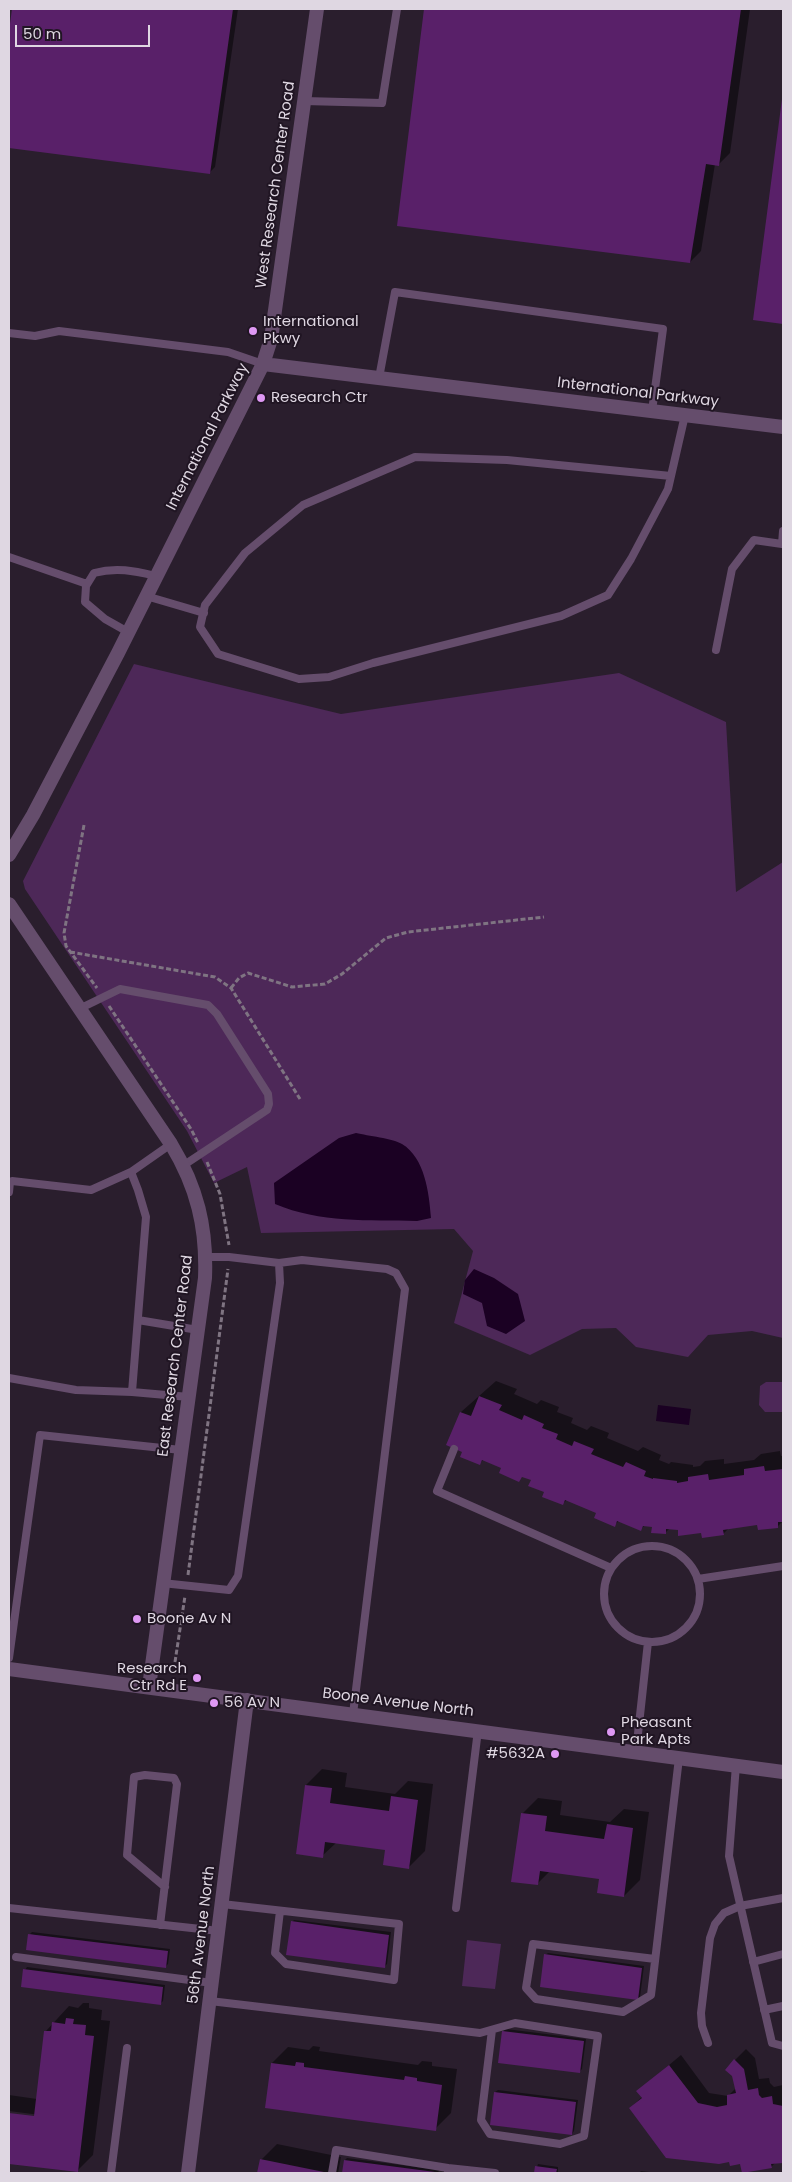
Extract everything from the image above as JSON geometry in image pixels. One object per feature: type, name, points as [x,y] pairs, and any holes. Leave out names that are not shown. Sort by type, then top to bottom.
[{"type":"street","name":"West Research Center Road","points":[[263,364],[271,339],[317,9]]},
{"type":"street","name":"International Parkway","points":[[9,855],[33,815],[128,632],[263,364],[783,427]]},
{"type":"street","name":"East Research Center Road","points":[[9,904],[171,1144],[184,1165],[197,1198],[206,1256],[189,1397],[148,1687]]},
{"type":"street","name":"Boone Avenue North","points":[[9,1669],[783,1772]]},
{"type":"street","name":"56th Avenue North","points":[[188,2173],[248,1700]]},
{"type":"lane","points":[[304,101],[382,103],[397,9]]},
{"type":"lane","points":[[379,378],[395,292],[663,329],[652,411]]},
{"type":"lane","points":[[9,333],[35,336],[59,331],[228,352],[263,364]]},
{"type":"lane","points":[[671,476],[506,460],[416,457],[303,505],[245,553],[206,605],[200,627],[218,654],[299,679],[329,677],[373,663],[561,616],[608,595],[668,489],[671,476],[685,415]]},
{"type":"lane","points":[[716,650],[732,569],[754,540],[782,544],[783,531]]},
{"type":"lane","points":[[9,557],[87,584]]},
{"type":"lane","points":[[128,632],[105,619],[85,602],[87,584],[94,573],[111,569],[129,569],[156,576]]},
{"type":"lane","points":[[146,596],[204,613]]},
{"type":"lane","points":[[81,1008],[120,988],[208,1005],[217,1014],[268,1094],[269,1104],[267,1110],[184,1165]]},
{"type":"lane","points":[[9,1192],[10,1182],[12,1181],[91,1190],[131,1172],[171,1144]]},
{"type":"lane","points":[[131,1172],[146,1216],[132,1392]]},
{"type":"lane","points":[[206,1256],[229,1256],[279,1263],[302,1260],[387,1269],[396,1273],[405,1289],[352,1714]]},
{"type":"lane","points":[[162,1584],[229,1590],[238,1576],[280,1283],[279,1263]]},
{"type":"lane","points":[[138,1320],[198,1330]]},
{"type":"lane","points":[[9,1378],[76,1390],[189,1397]]},
{"type":"lane","points":[[9,1658],[40,1434],[181,1450]]},
{"type":"lane","points":[[454,1449],[437,1491],[611,1568]]},
{"type":"lane","points":[[646,1545],[662,1546],[677,1552],[689,1562],[698,1579],[700,1592],[698,1608],[691,1623],[679,1634],[664,1641],[648,1642],[633,1639],[620,1630],[610,1618],[604,1603],[604,1587],[611,1568],[618,1559],[630,1550],[646,1545]]},
{"type":"lane","points":[[698,1579],[783,1566]]},
{"type":"lane","points":[[636,1752],[648,1642]]},
{"type":"lane","points":[[456,1908],[478,1730]]},
{"type":"lane","points":[[655,1959],[533,1944],[526,1988],[536,1999],[623,2012],[651,1995],[679,1758]]},
{"type":"lane","points":[[736,1765],[728,1856],[772,2042],[783,2046]]},
{"type":"lane","points":[[160,1925],[165,1887],[177,1784],[174,1778],[145,1775],[134,1777],[127,1855],[165,1887]]},
{"type":"lane","points":[[708,2043],[702,2026],[701,2013],[710,1938],[715,1924],[724,1913],[740,1906],[783,1898]]},
{"type":"lane","points":[[222,1904],[399,1924],[394,1980],[286,1964],[275,1953],[280,1911]]},
{"type":"lane","points":[[9,1908],[219,1932]]},
{"type":"lane","points":[[753,1962],[783,1954]]},
{"type":"lane","points":[[16,1957],[212,1982]]},
{"type":"lane","points":[[210,2001],[480,2033],[515,2023],[598,2036],[584,2136],[560,2144],[490,2134],[481,2120],[492,2030]]},
{"type":"lane","points":[[764,2010],[783,2006]]},
{"type":"lane","points":[[111,2173],[127,2048]]},
{"type":"lane","points":[[332,2173],[336,2150],[448,2170],[495,2173]]},
{"type":"path","points":[[84,825],[64,933],[66,946],[103,996],[191,1129],[220,1194],[228,1236],[229,1256],[175,1662]]},
{"type":"path","points":[[231,988],[239,978],[248,973],[292,986],[325,984],[342,974],[386,938],[408,932],[544,917]]},
{"type":"shaded area","points":[[134,664],[341,714],[619,673],[726,722],[736,892],[783,862],[783,1338],[752,1331],[708,1335],[688,1357],[636,1347],[616,1328],[582,1329],[530,1355],[454,1323],[473,1251],[454,1229],[261,1233],[247,1167],[214,1183],[187,1131],[25,889],[23,881]]},
{"type":"shaded area","points":[[356,1133],[392,1140],[410,1150],[421,1167],[427,1187],[431,1218],[417,1221],[345,1219],[309,1215],[275,1204],[274,1183],[339,1138]]},
{"type":"shaded area","points":[[474,1269],[494,1278],[518,1294],[525,1321],[506,1334],[487,1326],[482,1303],[463,1294],[465,1280]]},
{"type":"shaded area","points":[[766,1382],[783,1382],[783,1412],[765,1412],[759,1405],[760,1386]]},
{"type":"shaded area","points":[[658,1405],[691,1409],[689,1425],[656,1421]]},
{"type":"shaded area","points":[[467,1940],[501,1944],[495,1989],[462,1986]]},
{"type":"building","points":[[12,9],[233,9],[210,174],[9,148],[9,31]]},
{"type":"building","points":[[424,9],[741,9],[719,166],[706,164],[690,263],[397,226]]},
{"type":"building","points":[[783,99],[783,324],[753,320]]},
{"type":"building","points":[[479,1396],[502,1405],[499,1410],[522,1420],[524,1415],[544,1424],[542,1428],[558,1434],[556,1439],[572,1446],[574,1441],[594,1449],[591,1454],[623,1467],[626,1462],[646,1471],[644,1476],[653,1479],[677,1481],[677,1483],[688,1481],[688,1477],[708,1474],[709,1480],[744,1475],[744,1469],[764,1466],[765,1471],[783,1469],[783,1522],[778,1522],[778,1528],[758,1530],[757,1525],[723,1530],[724,1535],[702,1538],[701,1533],[678,1536],[678,1530],[666,1529],[666,1534],[651,1533],[652,1527],[643,1526],[641,1531],[617,1521],[615,1527],[594,1518],[596,1513],[565,1500],[563,1505],[542,1497],[544,1492],[528,1486],[531,1480],[522,1477],[519,1482],[499,1473],[501,1468],[482,1460],[480,1465],[460,1457],[462,1452],[446,1445],[460,1412],[471,1416]]},
{"type":"building","points":[[305,1785],[332,1788],[330,1803],[389,1811],[391,1796],[418,1800],[409,1869],[383,1865],[385,1850],[325,1842],[323,1858],[296,1854]]},
{"type":"building","points":[[521,1813],[547,1816],[545,1831],[604,1839],[607,1824],[633,1828],[624,1897],[597,1893],[599,1879],[540,1871],[538,1885],[511,1882]]},
{"type":"building","points":[[291,1921],[389,1935],[385,1968],[286,1955]]},
{"type":"building","points":[[28,1934],[168,1951],[166,1968],[26,1950]]},
{"type":"building","points":[[544,1954],[642,1968],[638,2000],[540,1987]]},
{"type":"building","points":[[23,1969],[163,1987],[161,2005],[21,1987]]},
{"type":"building","points":[[66,2018],[74,2019],[73,2024],[86,2025],[85,2035],[94,2036],[78,2172],[9,2164],[9,2113],[34,2116],[44,2031],[51,2031],[52,2022],[65,2024]]},
{"type":"building","points":[[502,2031],[584,2041],[580,2073],[498,2063]]},
{"type":"building","points":[[734,2059],[744,2069],[748,2090],[758,2088],[759,2095],[762,2098],[772,2096],[773,2104],[783,2106],[783,2163],[771,2164],[772,2168],[742,2173],[740,2164],[730,2166],[729,2162],[719,2164],[666,2158],[629,2108],[642,2098],[636,2091],[669,2065],[698,2103],[717,2107],[727,2105],[727,2095],[736,2093],[732,2076],[725,2070]]},
{"type":"building","points":[[296,2062],[304,2063],[304,2067],[404,2080],[405,2076],[417,2078],[417,2081],[442,2085],[436,2131],[265,2108],[271,2063],[295,2066]]},
{"type":"building","points":[[494,2092],[576,2102],[572,2135],[490,2125]]},
{"type":"building","points":[[260,2159],[324,2172],[324,2173],[257,2173]]},
{"type":"building","points":[[344,2160],[435,2172],[435,2173],[342,2173]]},
{"type":"building","points":[[535,2166],[557,2169],[556,2173],[534,2173]]},
{"type":"place","name":"International Pkwy","points":[[253,331]]},
{"type":"place","name":"Research Ctr","points":[[261,398]]},
{"type":"place","name":"Boone Av N","points":[[137,1619]]},
{"type":"place","name":"Research Ctr Rd E","points":[[197,1678]]},
{"type":"place","name":"56 Av N","points":[[214,1703]]},
{"type":"place","name":"Pheasant Park Apts","points":[[611,1732]]},
{"type":"place","name":"#5632A","points":[[555,1754]]}]
